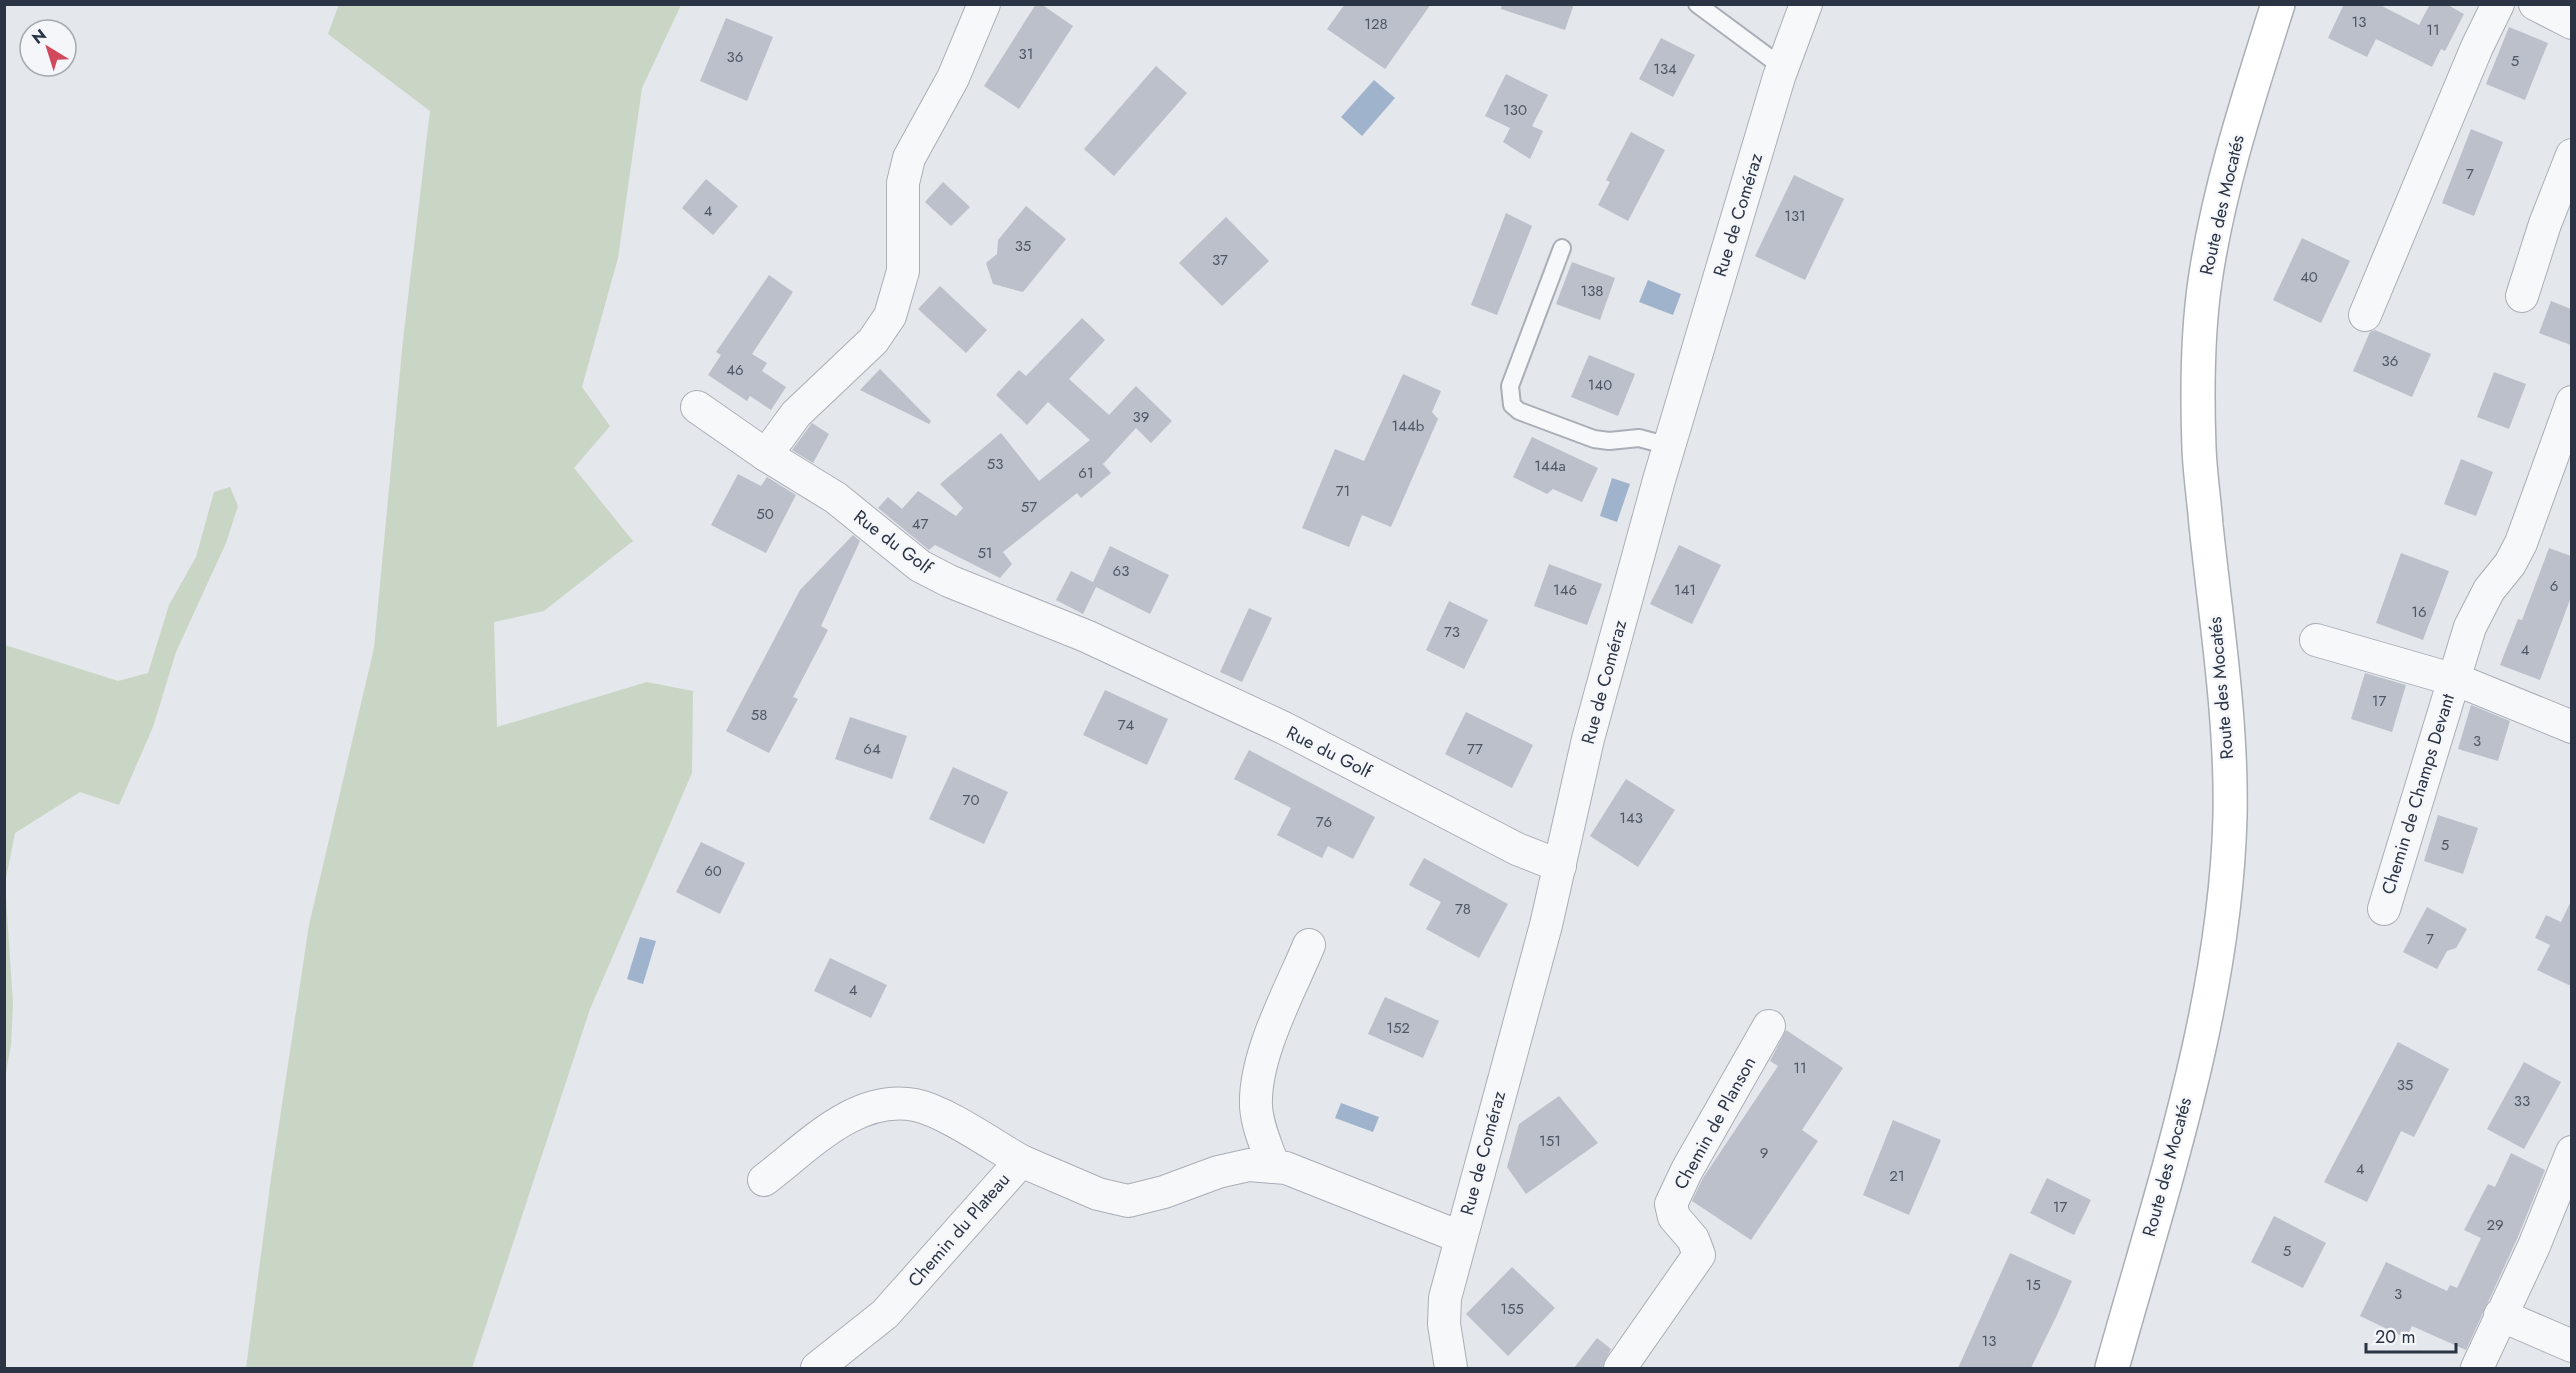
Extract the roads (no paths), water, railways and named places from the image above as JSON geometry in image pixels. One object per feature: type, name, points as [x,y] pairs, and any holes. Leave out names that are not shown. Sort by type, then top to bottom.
[{"type":"street","points":[[766,455],[796,414],[873,341],[890,316],[903,271],[903,183],[909,158],[953,78],[984,4]]},
{"type":"street","name":"Rue de Coméraz","points":[[1451,1368],[1445,1333],[1444,1308],[1460,1237],[1560,866],[1588,740],[1669,446],[1782,67],[1806,4]]},
{"type":"street","name":"Route des Mocatés","points":[[2112,1368],[2183,1110],[2208,1007],[2222,915],[2229,804],[2224,702],[2199,452],[2199,338],[2204,285],[2223,186],[2278,4]]},
{"type":"street","points":[[2365,315],[2477,47],[2498,4]]},
{"type":"street","points":[[2535,4],[2571,23]]},
{"type":"street","points":[[2523,296],[2545,224],[2571,155]]},
{"type":"street","name":"Chemin de Champs Devant","points":[[2384,909],[2453,679],[2478,611],[2489,590],[2510,564],[2521,543],[2571,402]]},
{"type":"street","name":"Rue du Golf","points":[[697,406],[766,455],[836,498],[920,566],[949,581],[1086,636],[1284,728],[1517,849],[1560,866]]},
{"type":"street","name":"Chemin de Champs Devant","points":[[2316,640],[2453,679],[2571,727]]},
{"type":"street","points":[[1274,1167],[1256,1107],[1257,1086],[1269,1042],[1309,945]]},
{"type":"street","name":"Chemin de Planson","points":[[1620,1368],[1699,1255],[1693,1239],[1674,1217],[1671,1204],[1769,1026]]},
{"type":"street","points":[[764,1180],[846,1119],[864,1109],[885,1103],[916,1106],[939,1115],[1021,1161]]},
{"type":"street","points":[[2477,1368],[2534,1246],[2571,1152]]},
{"type":"street","name":"Chemin du Plateau","points":[[817,1368],[885,1314],[1021,1161],[1098,1194],[1128,1201],[1164,1192],[1228,1169],[1249,1165],[1286,1168],[1460,1237]]},
{"type":"street","points":[[2500,1315],[2571,1346]]},
{"type":"lane","points":[[1697,4],[1782,67]]},
{"type":"lane","points":[[1562,248],[1510,386],[1512,405],[1519,411],[1594,440],[1639,438],[1669,446]]},
{"type":"water","points":[[1374,80],[1395,98],[1362,136],[1341,117]]},
{"type":"water","points":[[1648,280],[1681,294],[1673,315],[1639,302]]},
{"type":"water","points":[[1612,478],[1630,484],[1617,522],[1600,516]]},
{"type":"water","points":[[640,937],[656,941],[643,984],[627,979]]},
{"type":"water","points":[[1341,1103],[1379,1117],[1373,1132],[1335,1118]]}]
